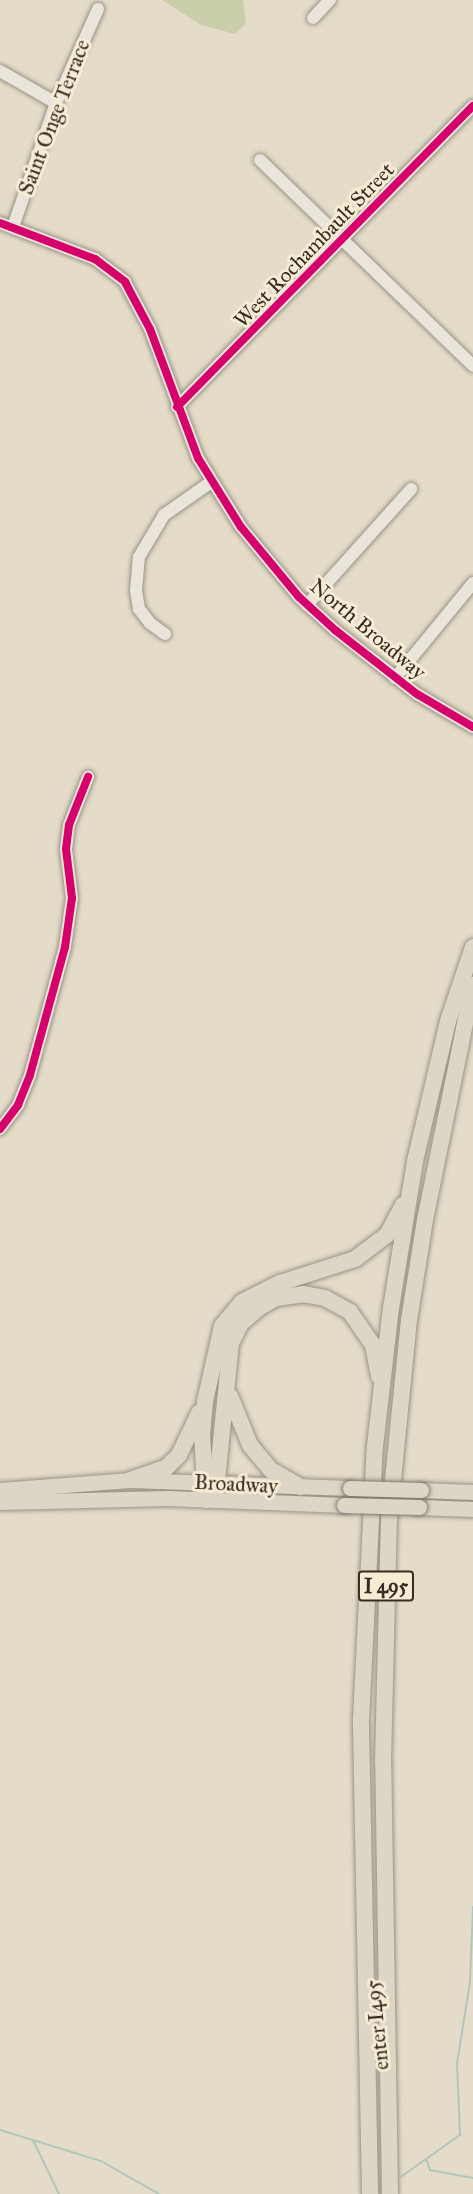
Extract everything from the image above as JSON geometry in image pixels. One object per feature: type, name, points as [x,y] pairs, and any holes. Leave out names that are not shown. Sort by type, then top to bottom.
[{"type":"highway","points":[[370,2194],[361,1719],[365,1579],[381,1391],[410,1191],[440,1049],[473,947]]},
{"type":"highway","name":"I 495","points":[[390,2194],[382,1697],[389,1520],[409,1320],[424,1220],[473,985]]},
{"type":"highway","points":[[130,1480],[167,1467],[179,1455],[205,1401],[222,1326],[242,1302],[280,1283],[355,1259],[387,1235],[410,1191]]},
{"type":"highway","points":[[210,1482],[231,1343],[242,1323],[276,1298],[303,1294],[325,1298],[350,1312],[373,1345],[381,1391]]},
{"type":"highway","points":[[226,1380],[236,1417],[250,1445],[271,1470],[300,1487]]},
{"type":"highway","points":[[205,1401],[210,1500]]},
{"type":"highway","name":"enter I495","points":[[365,1912],[389,2137]]},
{"type":"main road","name":"Broadway","points":[[0,1490],[130,1480],[473,1492]]},
{"type":"main road","name":"Broadway","points":[[0,1502],[210,1500],[473,1509]]},
{"type":"street","points":[[313,18],[330,0]]},
{"type":"street","name":"Saint Onge Terrace","points":[[13,227],[56,103],[98,9]]},
{"type":"street","points":[[0,71],[56,103]]},
{"type":"street","name":"West Rochambault Street","points":[[177,407],[473,106]]},
{"type":"street","points":[[260,160],[473,366]]},
{"type":"street","name":"North Broadway","points":[[0,223],[95,259],[125,282],[147,321],[177,407],[212,482],[241,528],[308,605],[395,678],[456,720],[473,727]]},
{"type":"street","points":[[165,634],[150,623],[139,609],[139,557],[164,515],[212,482]]},
{"type":"street","points":[[308,605],[411,489]]},
{"type":"street","points":[[395,678],[473,583]]},
{"type":"street","points":[[0,1129],[18,1105],[30,1075],[65,946],[72,898],[66,849],[69,825],[88,777]]},
{"type":"green space","points":[[162,0],[243,0],[246,24],[235,34],[201,25]]},
{"type":"waterway","points":[[402,2176],[460,2135],[457,2064],[470,1982],[473,1907]]},
{"type":"waterway","points":[[0,2130],[101,2161],[159,2194]]},
{"type":"waterway","points":[[33,2140],[59,2194]]},
{"type":"waterway","points":[[426,2159],[430,2170],[473,2178]]},
{"type":"cycle path","points":[[177,407],[473,106]]},
{"type":"cycle path","points":[[0,223],[95,259],[125,282],[150,329],[198,458],[241,527],[299,597],[335,630],[417,694],[473,727]]},
{"type":"cycle path","points":[[0,1129],[18,1105],[30,1075],[65,947],[72,898],[66,849],[69,825],[88,777]]}]
